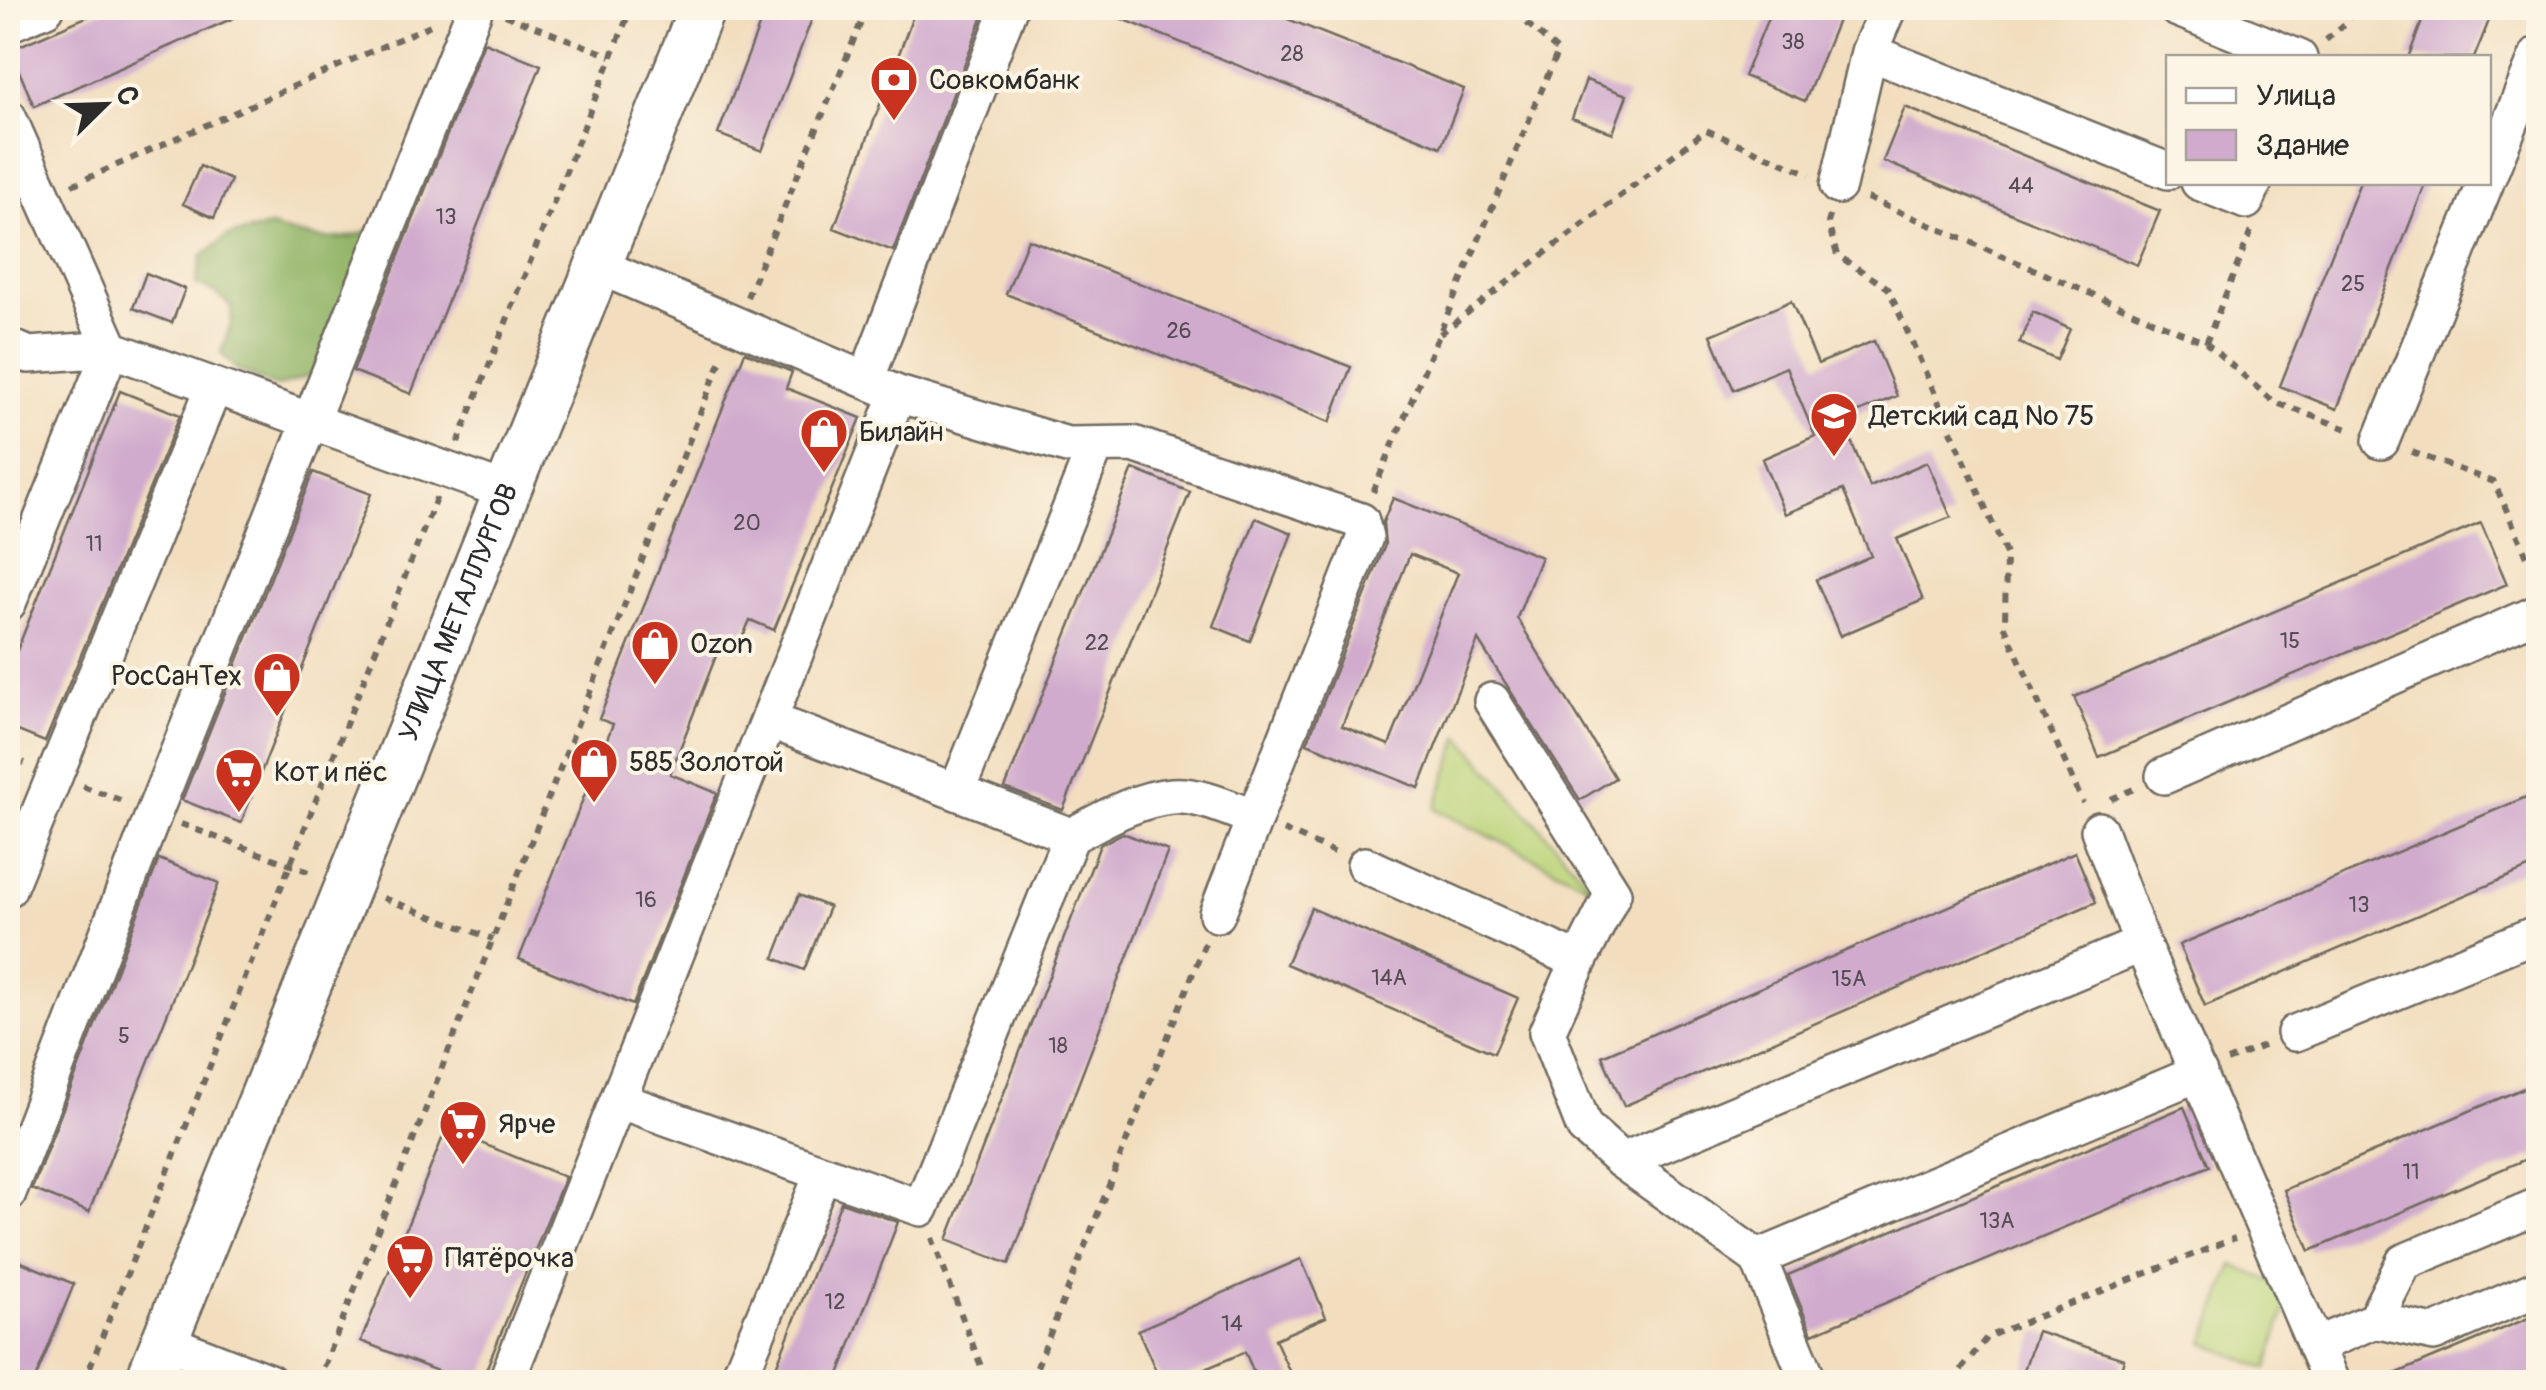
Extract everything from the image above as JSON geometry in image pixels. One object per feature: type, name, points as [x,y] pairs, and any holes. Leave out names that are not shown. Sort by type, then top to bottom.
[{"type":"main road","name":"УЛИЦА МЕТАЛЛУРГОВ","points":[[156,1362],[702,8]]},
{"type":"lane","points":[[8,24],[46,8]]},
{"type":"lane","points":[[506,1382],[769,720],[1009,8]]},
{"type":"lane","points":[[1838,186],[1869,52],[1888,8]]},
{"type":"lane","points":[[2176,8],[2310,52]]},
{"type":"lane","points":[[8,1193],[154,813],[476,12]]},
{"type":"lane","points":[[1869,52],[2166,169]]},
{"type":"lane","points":[[2491,172],[2538,55]]},
{"type":"lane","points":[[8,118],[111,350],[8,603]]},
{"type":"lane","points":[[2214,185],[2250,192]]},
{"type":"lane","points":[[2381,441],[2486,185]]},
{"type":"lane","points":[[596,266],[882,387],[1068,445],[1133,444],[1361,521],[1365,537],[1217,914]]},
{"type":"lane","points":[[15,357],[111,350],[505,491]]},
{"type":"lane","points":[[8,888],[214,387]]},
{"type":"lane","points":[[956,791],[1096,444]]},
{"type":"lane","points":[[2164,776],[2538,613]]},
{"type":"lane","points":[[1492,701],[1613,894],[1547,1032],[1584,1126],[1622,1161],[1758,1258],[1809,1382]]},
{"type":"lane","points":[[769,720],[1070,836]]},
{"type":"lane","points":[[618,1100],[921,1208],[1070,836],[1140,804],[1174,796],[1210,802],[1255,818]]},
{"type":"lane","points":[[2093,820],[2142,944],[2331,1382]]},
{"type":"lane","points":[[1364,865],[1579,962]]},
{"type":"lane","points":[[2295,1033],[2538,933]]},
{"type":"lane","points":[[1622,1161],[2142,944]]},
{"type":"lane","points":[[1758,1258],[2199,1073]]},
{"type":"lane","points":[[737,1382],[823,1173]]},
{"type":"lane","points":[[2375,1320],[2404,1262],[2538,1206]]},
{"type":"lane","points":[[2316,1346],[2375,1320],[2434,1333],[2538,1288]]},
{"type":"lane","points":[[156,1362],[269,1382]]},
{"type":"path","points":[[84,1382],[631,8]]},
{"type":"path","points":[[318,1382],[736,323],[868,8]]},
{"type":"path","points":[[1361,521],[1558,51],[1510,8]]},
{"type":"path","points":[[2310,52],[2347,22],[2356,8]]},
{"type":"path","points":[[43,198],[476,12],[612,56]]},
{"type":"path","points":[[1440,334],[1706,130],[2206,344],[2274,402],[2494,482],[2538,581]]},
{"type":"path","points":[[1838,186],[1828,223],[1837,255],[1888,288],[2006,554],[2006,627],[2093,820]]},
{"type":"path","points":[[2206,344],[2253,224],[2250,192]]},
{"type":"path","points":[[8,757],[290,866],[494,939]]},
{"type":"path","points":[[1255,818],[1364,865]]},
{"type":"path","points":[[1031,1382],[1217,914]]},
{"type":"path","points":[[2199,1073],[2295,1033]]},
{"type":"path","points":[[921,1208],[987,1382]]},
{"type":"path","points":[[1951,1382],[1986,1337],[2264,1227]]},
{"type":"path","points":[[88,1373],[111,1382]]},
{"type":"green space","points":[[270,227],[333,239],[370,230],[326,357],[309,376],[276,387],[236,369],[221,353],[232,321],[231,306],[213,291],[196,284],[202,256],[228,236]]},
{"type":"green space","points":[[1460,736],[1593,888],[1435,809]]},
{"type":"green space","points":[[2233,1265],[2291,1290],[2267,1369],[2204,1343]]},
{"type":"building","points":[[107,8],[256,8],[34,106],[10,50]]},
{"type":"building","points":[[766,8],[816,8],[762,151],[718,134]]},
{"type":"building","points":[[916,8],[986,8],[893,251],[834,228]]},
{"type":"building","points":[[1095,8],[1260,8],[1464,89],[1441,147]]},
{"type":"building","points":[[1772,8],[1843,8],[1805,101],[1744,76]]},
{"type":"building","points":[[2427,8],[2494,8],[2475,55],[2409,55]]},
{"type":"building","points":[[484,42],[541,65],[411,394],[353,371]]},
{"type":"building","points":[[1586,80],[1627,95],[1613,133],[1572,118]]},
{"type":"building","points":[[1905,107],[2160,211],[2137,265],[1883,161]]},
{"type":"building","points":[[200,166],[231,180],[214,218],[183,204]]},
{"type":"building","points":[[2359,185],[2425,185],[2337,409],[2280,386]]},
{"type":"building","points":[[1028,239],[1351,367],[1330,422],[1006,294]]},
{"type":"building","points":[[146,273],[185,289],[172,323],[133,308]]},
{"type":"building","points":[[1791,301],[1818,364],[1874,341],[1897,396],[1842,419],[1870,487],[1927,462],[1951,517],[1897,539],[1923,600],[1840,636],[1816,580],[1871,556],[1843,490],[1785,514],[1762,459],[1815,436],[1786,367],[1734,390],[1711,335]]},
{"type":"building","points":[[2033,312],[2070,329],[2057,360],[2019,343]]},
{"type":"building","points":[[745,352],[792,372],[786,388],[861,418],[774,630],[750,620],[737,650],[721,643],[670,774],[717,793],[633,1005],[519,959],[613,724],[599,719]]},
{"type":"building","points":[[120,391],[180,415],[45,742],[8,727],[8,673]]},
{"type":"building","points":[[1133,469],[1190,492],[1063,810],[1005,788]]},
{"type":"building","points":[[313,472],[371,494],[241,823],[182,800]]},
{"type":"building","points":[[1393,498],[1541,557],[1517,618],[1615,778],[1580,800],[1478,640],[1419,788],[1307,743],[1385,545],[1383,522]],"holes":[[[1410,554],[1458,573],[1389,745],[1342,726]]]},
{"type":"building","points":[[1256,518],[1292,533],[1250,641],[1213,626]]},
{"type":"building","points":[[2481,523],[2507,584],[2099,757],[2074,697]]},
{"type":"building","points":[[2538,792],[2538,864],[2205,1006],[2179,945]]},
{"type":"building","points":[[1123,833],[1168,851],[1009,1264],[947,1240],[1100,845]]},
{"type":"building","points":[[2075,852],[2096,902],[1624,1106],[1602,1056]]},
{"type":"building","points":[[159,859],[219,883],[89,1212],[32,1189]]},
{"type":"building","points":[[799,895],[829,907],[804,970],[774,958]]},
{"type":"building","points":[[1311,908],[1518,998],[1494,1053],[1286,964]]},
{"type":"building","points":[[2538,1082],[2538,1154],[2310,1251],[2284,1190]]},
{"type":"building","points":[[2184,1107],[2209,1166],[1812,1334],[1788,1275]]},
{"type":"building","points":[[446,1129],[565,1177],[481,1382],[465,1382],[361,1341]]},
{"type":"building","points":[[841,1202],[898,1222],[836,1382],[770,1382]]},
{"type":"building","points":[[1301,1259],[1326,1317],[1275,1339],[1294,1382],[1258,1382],[1245,1352],[1175,1382],[1161,1382],[1138,1330]]},
{"type":"building","points":[[19,1261],[74,1284],[34,1382],[8,1382],[8,1288]]},
{"type":"building","points":[[2538,1314],[2538,1382],[2376,1382]]},
{"type":"building","points":[[2037,1331],[2124,1359],[2117,1382],[2020,1382]]},
{"type":"place","name":"Совкомбанк","points":[[894,122]]},
{"type":"place","name":"Детский сад № 75","points":[[1834,458]]},
{"type":"place","name":"Билайн","points":[[824,474]]},
{"type":"place","name":"Ozon","points":[[655,686]]},
{"type":"place","name":"РосСанТех","points":[[277,718]]},
{"type":"place","name":"585 Золотой","points":[[594,804]]},
{"type":"place","name":"Кот и пёс","points":[[239,814]]},
{"type":"place","name":"Ярче","points":[[463,1166]]},
{"type":"place","name":"Пятёрочка","points":[[410,1300]]}]
